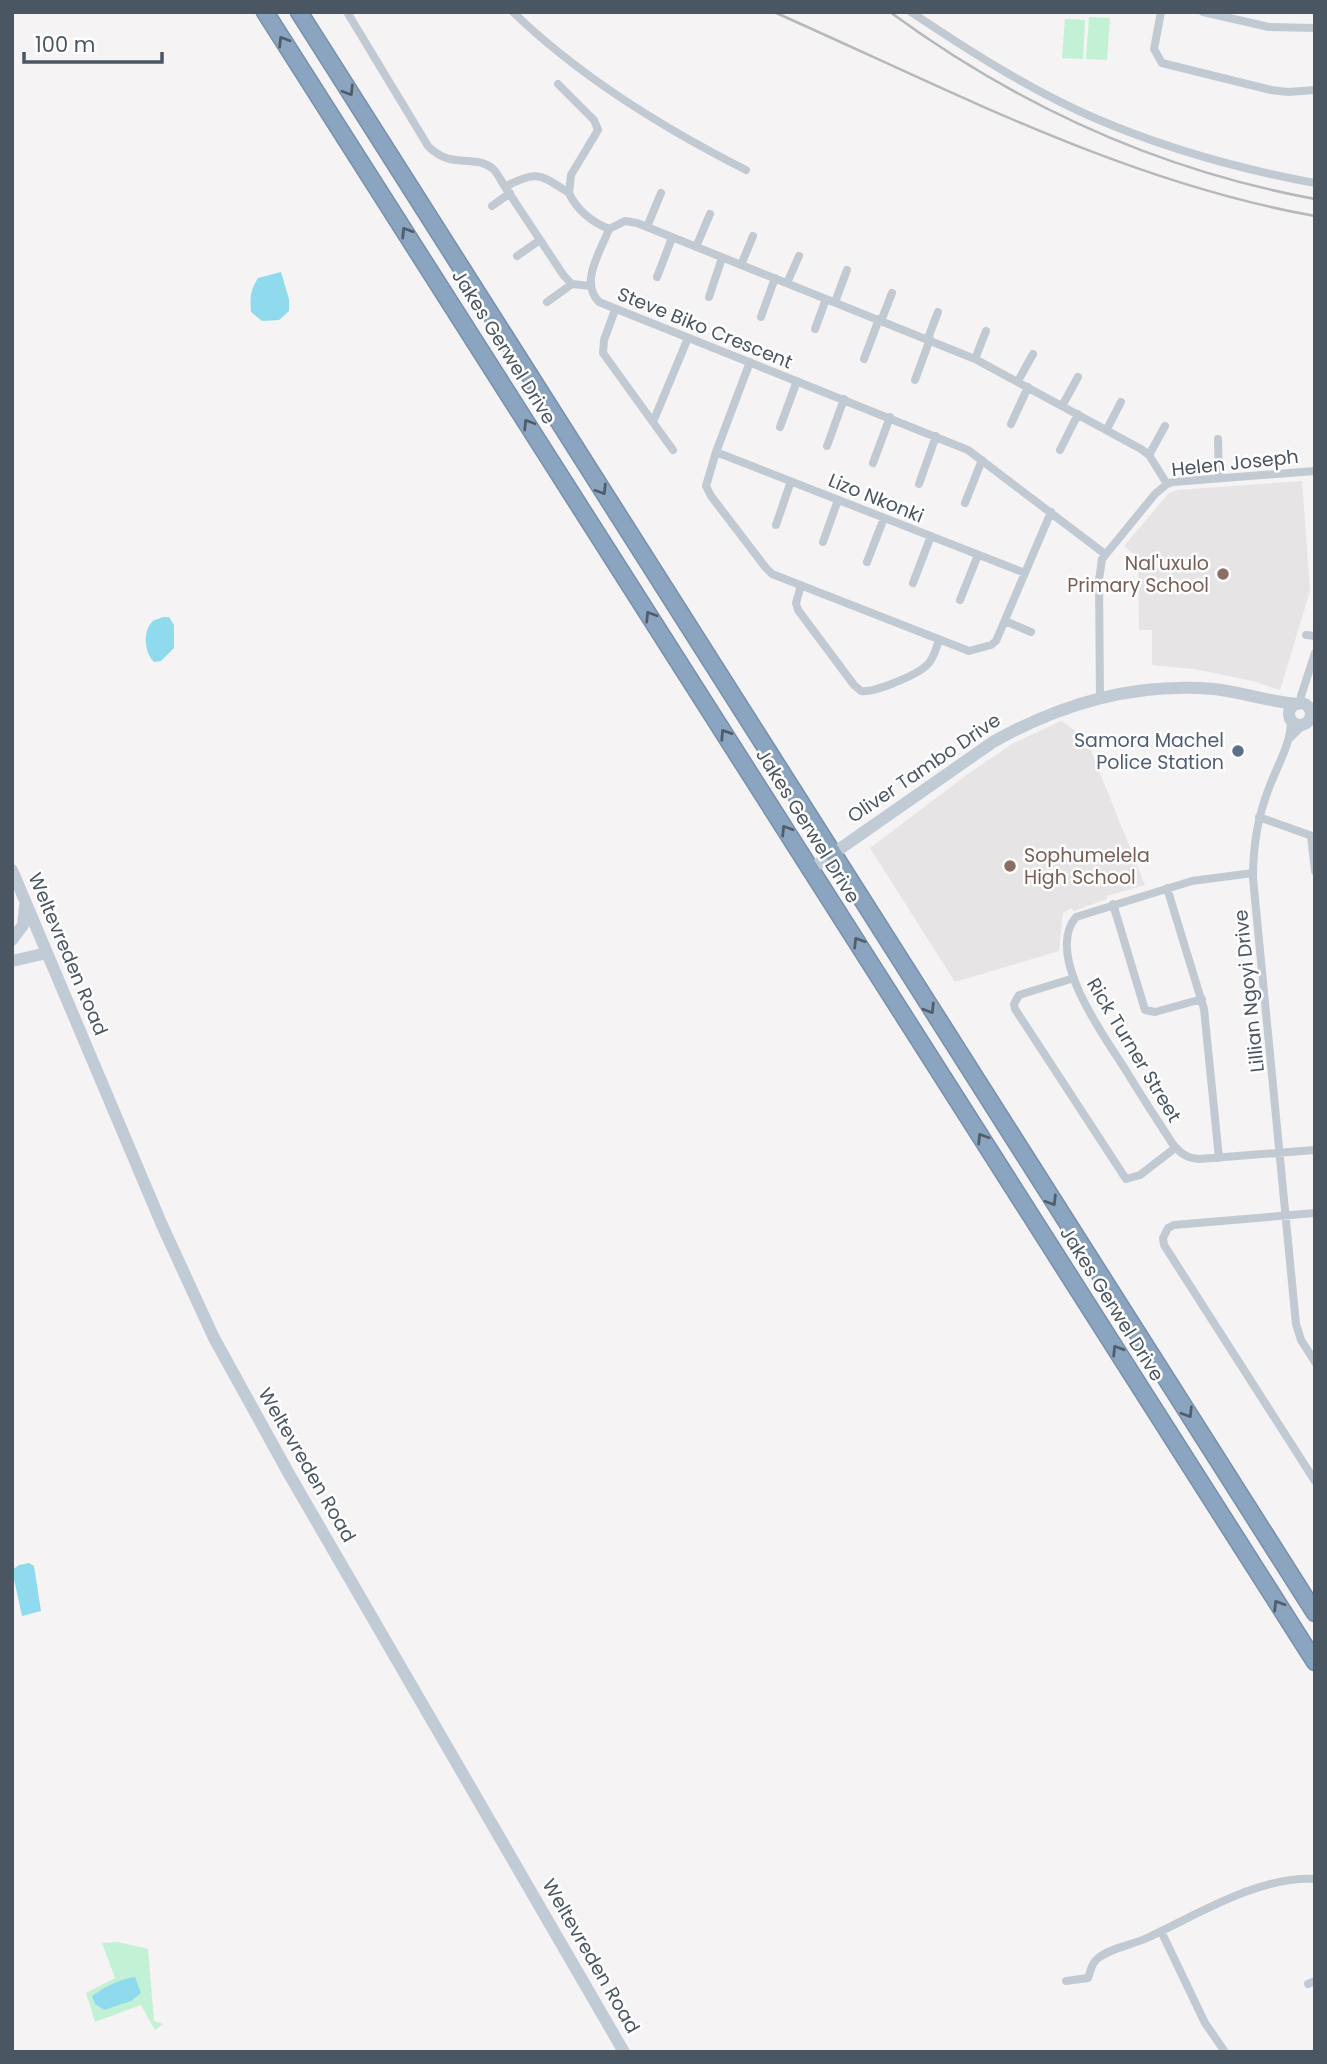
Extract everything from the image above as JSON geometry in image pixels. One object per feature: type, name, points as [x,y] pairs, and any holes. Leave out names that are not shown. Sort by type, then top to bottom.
[{"type":"highway","name":"Jakes Gerwel Drive","points":[[265,12],[1315,1662]]},
{"type":"highway","name":"Jakes Gerwel Drive","points":[[299,12],[1315,1613]]},
{"type":"street","points":[[347,12],[428,146],[435,153],[452,160],[489,166],[572,284]]},
{"type":"street","points":[[513,12],[543,40],[617,95],[677,134],[746,170]]},
{"type":"street","points":[[911,12],[963,47],[1043,93],[1090,116],[1212,158],[1315,183]]},
{"type":"street","points":[[1161,12],[1154,49],[1162,63],[1271,90],[1315,90]]},
{"type":"street","points":[[1203,12],[1269,27],[1315,28]]},
{"type":"street","points":[[558,84],[594,120],[598,130],[571,175],[569,192]]},
{"type":"street","points":[[492,206],[516,181],[543,176],[569,192],[581,210],[609,229]]},
{"type":"street","points":[[647,227],[661,194]]},
{"type":"street","points":[[696,247],[710,214]]},
{"type":"street","points":[[547,302],[572,284],[590,286],[592,273],[609,229],[625,221],[647,227],[975,359],[1107,429],[1149,456],[1167,484]]},
{"type":"street","points":[[741,265],[753,236]]},
{"type":"street","points":[[657,277],[672,238]]},
{"type":"street","points":[[517,256],[540,240]]},
{"type":"street","points":[[787,283],[799,257]]},
{"type":"street","points":[[709,298],[722,258]]},
{"type":"street","points":[[815,329],[847,270]]},
{"type":"street","points":[[761,317],[775,278]]},
{"type":"street","name":"Steve Biko Crescent","points":[[590,286],[594,298],[615,310],[968,450],[1105,554]]},
{"type":"street","points":[[864,359],[892,293]]},
{"type":"street","points":[[615,310],[604,340],[603,353],[673,450]]},
{"type":"street","points":[[915,380],[938,312]]},
{"type":"street","points":[[975,359],[986,331]]},
{"type":"street","points":[[653,422],[688,338]]},
{"type":"street","points":[[1018,381],[1034,354]]},
{"type":"street","points":[[750,362],[706,482],[710,496],[768,571],[939,640],[974,650],[996,641],[1051,512]]},
{"type":"street","points":[[1062,406],[1078,377]]},
{"type":"street","points":[[780,427],[797,381]]},
{"type":"street","points":[[1010,424],[1028,387]]},
{"type":"street","points":[[827,446],[844,399]]},
{"type":"street","points":[[1107,429],[1121,402]]},
{"type":"street","points":[[1060,450],[1078,414]]},
{"type":"street","points":[[873,463],[890,417]]},
{"type":"street","points":[[1149,456],[1165,426]]},
{"type":"street","points":[[919,484],[936,436]]},
{"type":"street","points":[[1218,439],[1219,478]]},
{"type":"street","name":"Lizo Nkonki","points":[[716,452],[1025,573]]},
{"type":"street","points":[[965,503],[982,460]]},
{"type":"street","name":"Helen Joseph","points":[[1105,554],[1155,494],[1167,484],[1315,471]]},
{"type":"street","points":[[776,525],[791,481]]},
{"type":"street","points":[[823,542],[838,500]]},
{"type":"street","points":[[867,562],[884,517]]},
{"type":"street","points":[[913,583],[931,536]]},
{"type":"street","points":[[1100,697],[1099,580],[1105,554]]},
{"type":"street","points":[[960,600],[978,555]]},
{"type":"street","points":[[801,585],[796,597],[798,610],[861,691],[876,691],[929,665],[939,640]]},
{"type":"street","points":[[1005,621],[1031,632]]},
{"type":"street","name":"Lillian Ngoyi Drive","points":[[1315,653],[1303,715],[1289,740],[1254,833],[1253,873],[1296,1324],[1301,1340],[1315,1362]]},
{"type":"street","name":"Oliver Tambo Drive","points":[[811,869],[993,741],[1043,716],[1100,697],[1142,690],[1214,689],[1270,701],[1303,715]]},
{"type":"street","points":[[1259,817],[1313,837],[1315,871]]},
{"type":"street","name":"Weltevreden Road","points":[[12,870],[162,1225],[214,1338],[289,1474],[624,2052]]},
{"type":"street","name":"Rick Turner Street","points":[[1253,873],[1223,876],[1167,888],[1076,917],[1071,922],[1067,943],[1070,966],[1096,1024],[1181,1153],[1193,1159],[1315,1150]]},
{"type":"street","points":[[1167,888],[1202,999],[1219,1158]]},
{"type":"street","points":[[12,940],[23,925],[25,901]]},
{"type":"street","points":[[1113,905],[1144,1010],[1155,1012],[1202,999]]},
{"type":"street","points":[[12,946],[39,934]]},
{"type":"street","points":[[12,961],[47,953]]},
{"type":"street","points":[[1074,978],[1018,995],[1015,1009],[1126,1178],[1140,1174],[1175,1147]]},
{"type":"street","points":[[1315,1213],[1174,1225],[1168,1228],[1163,1238],[1164,1245],[1315,1481]]},
{"type":"street","points":[[1066,1981],[1088,1978],[1093,1963],[1098,1958],[1245,1893],[1293,1879],[1315,1879]]},
{"type":"street","points":[[1161,1931],[1205,2023],[1225,2052]]},
{"type":"shaded area","name":"Nal'uxulo Primary School","points":[[1302,481],[1310,591],[1280,690],[1253,681],[1194,669],[1152,665],[1152,630],[1139,630],[1138,558],[1124,546],[1169,493],[1177,490]]},
{"type":"shaded area","name":"Sophumelela High School","points":[[1061,721],[1086,738],[1145,885],[1107,896],[1107,899],[1074,911],[1071,908],[1063,913],[1059,951],[955,982],[870,848],[1012,744]]},
{"type":"green space","points":[[1089,17],[1110,18],[1107,60],[1086,59]]},
{"type":"green space","points":[[1065,19],[1085,20],[1083,59],[1062,58]]},
{"type":"green space","points":[[118,1942],[148,1949],[154,2021],[163,2024],[155,2030],[141,2005],[95,2022],[86,1993],[115,1978],[102,1943]]},
{"type":"water","points":[[281,272],[289,299],[289,311],[279,320],[262,321],[251,312],[253,287],[258,278]]},
{"type":"water","points":[[169,617],[174,625],[174,648],[161,661],[154,662],[147,648],[147,631],[152,622]]},
{"type":"water","points":[[29,1563],[34,1566],[41,1611],[22,1616],[12,1570]]},
{"type":"water","points":[[135,1977],[141,1993],[131,2001],[104,2010],[95,2004],[92,1996],[118,1982]]},
{"type":"railway","points":[[774,12],[972,102],[1106,157],[1244,201],[1315,216]]},
{"type":"railway","points":[[890,12],[988,77],[1092,130],[1200,171],[1315,199]]},
{"type":"place","name":"Nal'uxulo Primary School","points":[[1223,574]]},
{"type":"place","name":"Samora Machel Police Station","points":[[1238,751]]},
{"type":"place","name":"Sophumelela High School","points":[[1010,866]]}]
